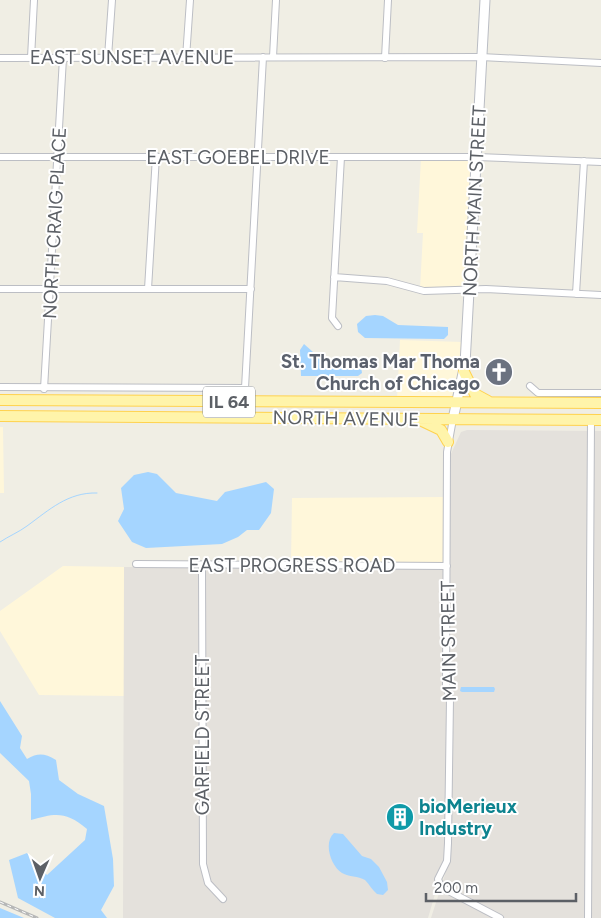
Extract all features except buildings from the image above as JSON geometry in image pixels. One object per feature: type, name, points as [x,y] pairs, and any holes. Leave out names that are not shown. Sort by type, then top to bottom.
[{"type":"main road","points":[[464,372],[474,394],[488,402]]},
{"type":"main road","name":"NORTH AVENUE","points":[[0,400],[601,403]]},
{"type":"main road","name":"NORTH AVENUE","points":[[0,416],[596,420]]},
{"type":"main road","points":[[415,418],[441,430],[448,442]]},
{"type":"street","points":[[31,58],[34,0]]},
{"type":"street","points":[[108,57],[112,0]]},
{"type":"street","points":[[186,58],[190,0]]},
{"type":"street","points":[[276,0],[272,57],[481,58],[601,63]]},
{"type":"street","points":[[385,58],[388,0]]},
{"type":"street","name":"NORTH MAIN STREET","points":[[457,401],[464,372],[485,0]]},
{"type":"street","points":[[0,387],[44,389],[245,388],[263,57]]},
{"type":"street","name":"EAST SUNSET AVENUE","points":[[0,58],[272,57]]},
{"type":"street","name":"NORTH CRAIG PLACE","points":[[44,389],[63,58]]},
{"type":"street","points":[[148,289],[156,156]]},
{"type":"street","name":"EAST GOEBEL DRIVE","points":[[0,158],[477,156],[601,162]]},
{"type":"street","points":[[338,326],[332,318],[341,157]]},
{"type":"street","points":[[576,294],[584,161]]},
{"type":"street","points":[[334,278],[387,281],[424,291],[469,289],[601,295]]},
{"type":"street","points":[[0,289],[250,289]]},
{"type":"street","points":[[530,386],[538,393],[601,393]]},
{"type":"street","name":"MAIN STREET","points":[[457,401],[448,442],[446,685],[450,699],[448,843],[447,861],[438,879],[441,887],[500,918]]},
{"type":"street","points":[[588,918],[596,420]]},
{"type":"street","name":"EAST PROGRESS ROAD","points":[[136,564],[447,566]]},
{"type":"street","name":"GARFIELD STREET","points":[[202,565],[202,864],[208,883],[223,899]]},
{"type":"shaded area","points":[[421,158],[475,158],[467,288],[420,289],[423,233],[417,233]]},
{"type":"shaded area","points":[[400,340],[463,342],[463,363],[455,399],[397,399]]},
{"type":"shaded area","points":[[0,427],[3,427],[4,493],[0,493]]},
{"type":"shaded area","points":[[467,430],[601,431],[601,918],[431,918],[450,859],[450,456],[461,432]]},
{"type":"shaded area","points":[[446,497],[446,565],[291,564],[292,498]]},
{"type":"shaded area","points":[[63,566],[124,567],[124,696],[39,695],[0,631],[0,611]]},
{"type":"shaded area","points":[[124,567],[445,568],[449,701],[445,860],[428,918],[123,918]]},
{"type":"water","points":[[366,316],[383,316],[398,325],[448,327],[448,335],[444,339],[365,338],[358,332],[357,324]]},
{"type":"water","points":[[304,344],[322,360],[360,361],[362,373],[358,376],[301,376],[300,350]]},
{"type":"water","points":[[148,472],[157,474],[176,493],[217,501],[225,492],[266,482],[274,489],[271,513],[259,530],[247,530],[238,537],[222,544],[146,548],[132,542],[118,521],[124,509],[121,488],[134,475]]},
{"type":"water","points":[[461,687],[494,687],[495,689],[494,692],[462,692],[460,691]]},
{"type":"water","points":[[0,701],[22,736],[20,748],[27,759],[41,755],[56,760],[59,780],[78,794],[104,806],[113,859],[114,886],[101,910],[107,918],[55,918],[18,898],[9,860],[27,853],[47,875],[85,840],[87,829],[73,819],[60,815],[31,820],[29,781],[0,753]]},
{"type":"water","points":[[334,833],[343,834],[362,856],[371,859],[379,867],[387,882],[388,890],[383,895],[377,894],[365,880],[338,870],[332,860],[329,848],[329,842]]},
{"type":"water","points":[[0,908],[24,918],[0,918]]},
{"type":"waterway","points":[[0,542],[24,528],[59,503],[77,495],[97,493]]},
{"type":"railway","points":[[0,902],[37,918]]},
{"type":"place","name":"St. Thomas Mar Thoma Church of Chicago","points":[[499,372]]},
{"type":"place","name":"bioMerieux Industry","points":[[400,817]]}]
